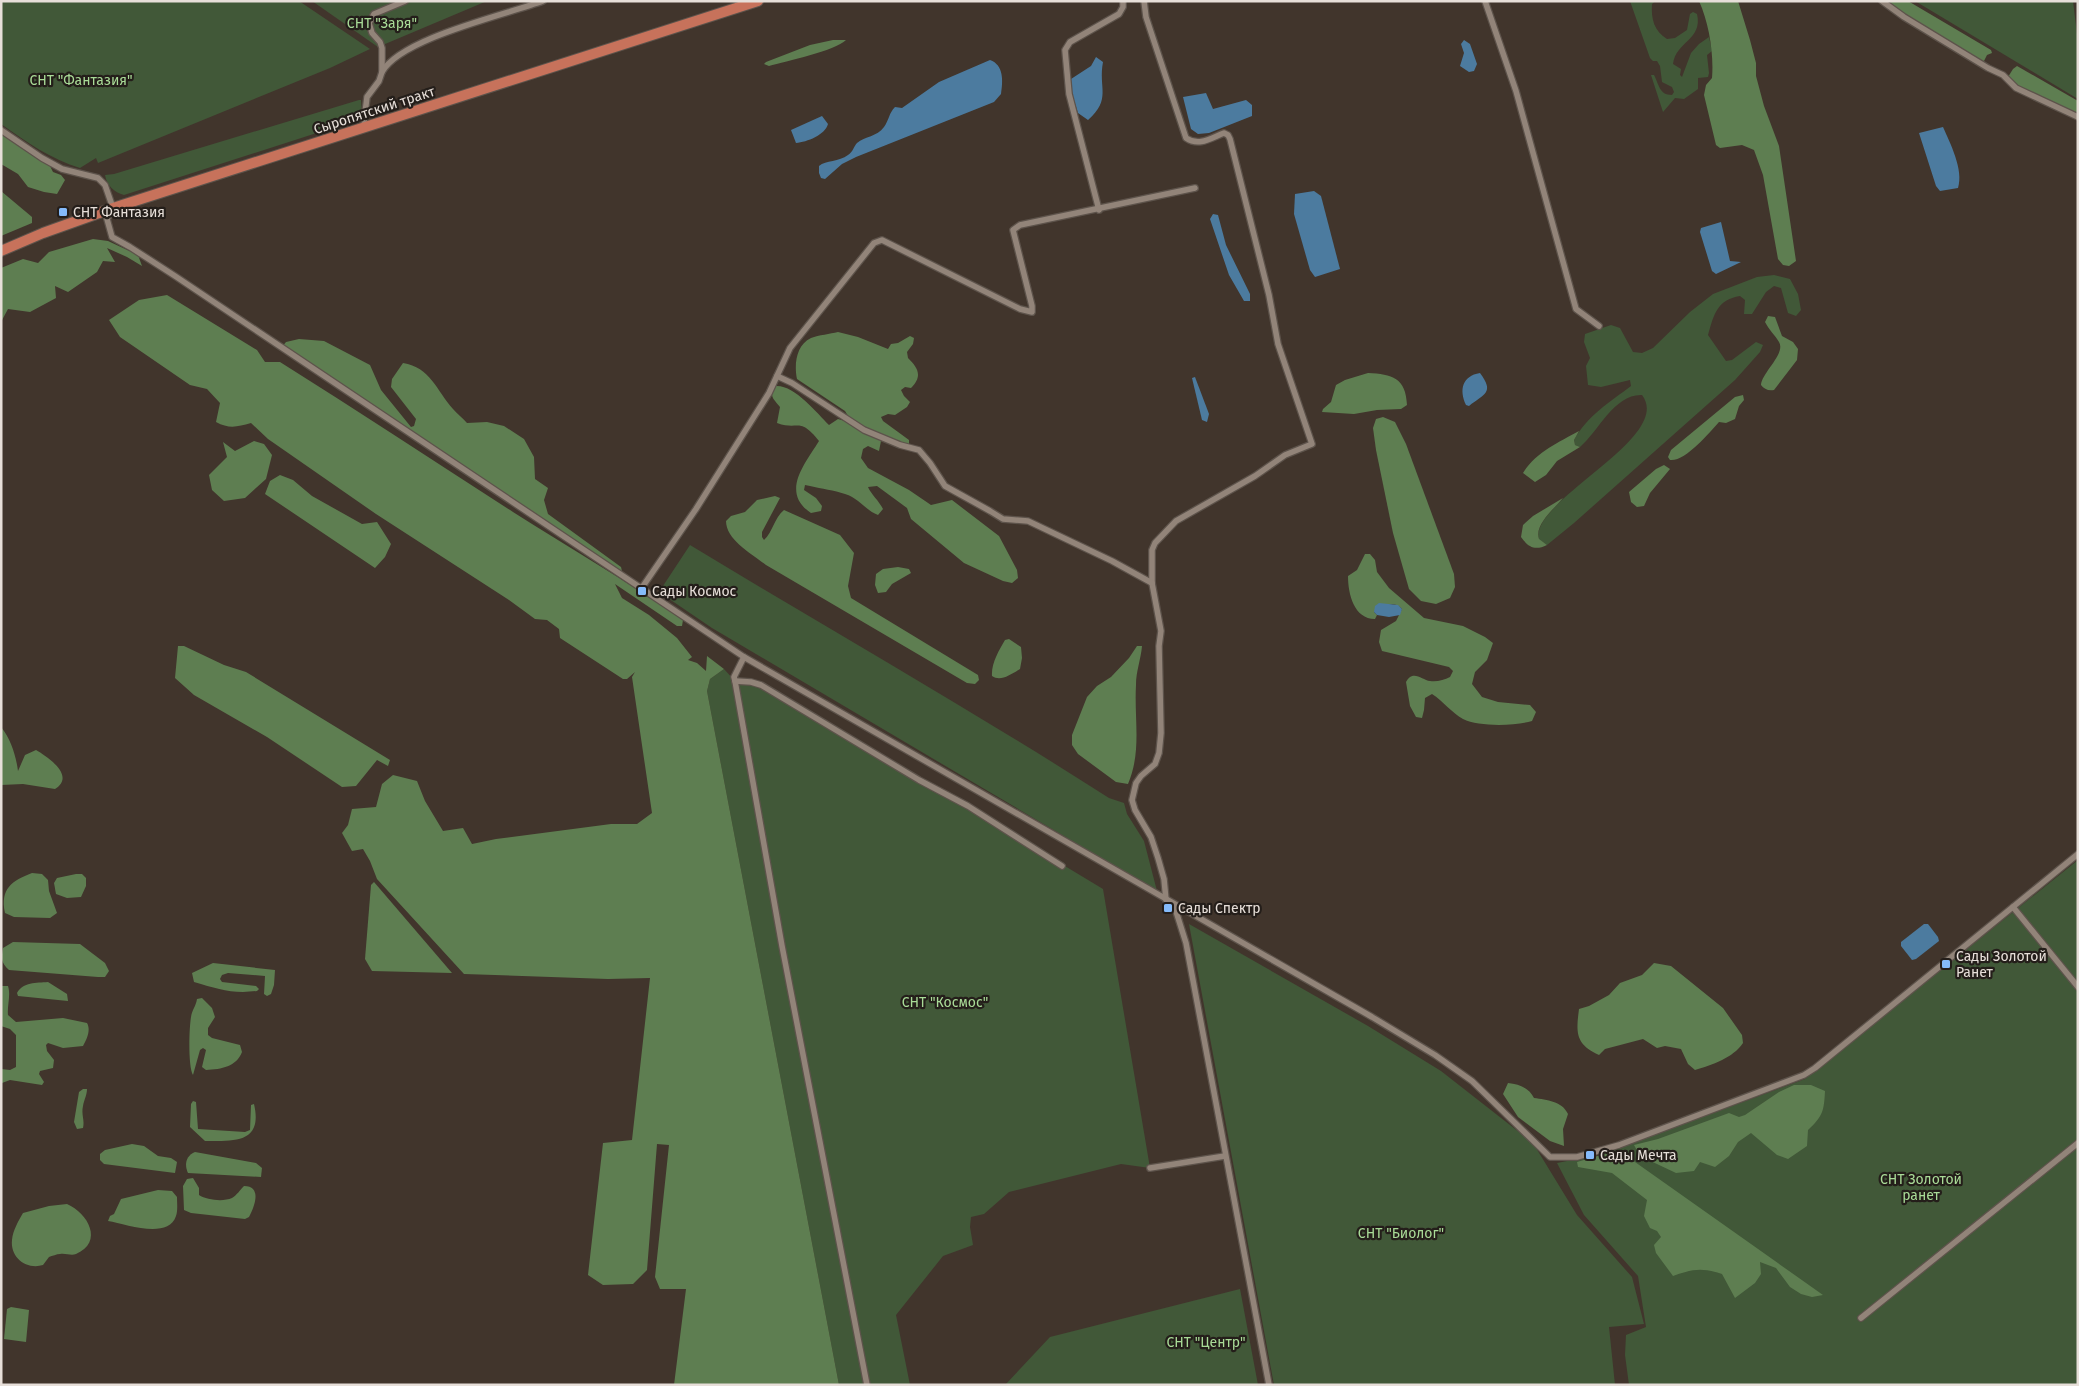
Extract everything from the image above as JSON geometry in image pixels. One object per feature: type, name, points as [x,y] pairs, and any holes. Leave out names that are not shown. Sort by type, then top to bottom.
[{"type":"main road","name":"Сыропятский тракт","points":[[1,250],[112,206],[364,121],[736,1]]},
{"type":"main road","name":"Сыропятский тракт","points":[[1,245],[41,228],[758,1]]},
{"type":"street","points":[[364,121],[367,97],[380,81],[382,72],[382,48],[380,42],[372,33],[369,23],[374,14],[405,1]]},
{"type":"street","points":[[382,72],[393,58],[416,45],[543,1]]},
{"type":"street","points":[[1099,210],[1075,121],[1065,50],[1070,42],[1119,14],[1123,7],[1123,1]]},
{"type":"street","points":[[1144,1],[1146,17],[1186,138],[1192,142],[1203,142],[1228,134],[1230,139],[1269,295],[1278,344],[1312,444],[1286,455],[1176,522],[1165,531],[1152,550],[1152,583],[1161,631],[1159,646],[1161,733],[1159,753],[1155,764],[1136,783],[1132,800],[1135,810],[1152,837],[1166,890],[1166,900]]},
{"type":"street","points":[[1485,1],[1516,91],[1576,309],[1599,326]]},
{"type":"street","points":[[1882,1],[1909,20],[2003,75],[2016,88],[2078,116]]},
{"type":"street","points":[[1,130],[42,158],[62,169],[98,178],[105,185],[112,206],[107,219],[112,237],[175,276],[641,589],[744,657],[1435,1055],[1472,1081],[1542,1152],[1550,1157],[1577,1157],[1619,1145],[1804,1075],[2078,854]]},
{"type":"street","points":[[641,589],[696,509],[769,393],[790,348],[877,240],[882,240],[1020,309],[1032,312],[1013,230],[1020,225],[1099,210],[1195,188]]},
{"type":"street","points":[[777,376],[792,383],[864,430],[890,442],[919,450],[945,486],[990,511],[1003,518],[1028,521],[1112,561],[1152,583]]},
{"type":"street","points":[[744,657],[734,677],[782,946],[867,1385]]},
{"type":"street","points":[[735,681],[752,682],[761,685],[919,780],[968,806],[1062,866]]},
{"type":"street","points":[[1174,905],[1186,943],[1225,1156],[1254,1296],[1269,1385]]},
{"type":"street","points":[[2012,907],[2078,987]]},
{"type":"street","points":[[1861,1318],[2078,1143]]},
{"type":"street","points":[[1150,1168],[1225,1156]]},
{"type":"green space","name":"СНТ \"Фантазия\"","points":[[1,1],[299,1],[370,49],[330,68],[98,163],[96,158],[80,168],[49,155],[1,124]]},
{"type":"green space","name":"СНТ \"Заря\"","points":[[312,1],[487,1],[378,47]]},
{"type":"green space","points":[[1630,1],[1655,1],[1652,4],[1654,24],[1667,39],[1675,38],[1687,30],[1690,14],[1693,12],[1697,14],[1698,23],[1696,30],[1679,50],[1673,64],[1681,69],[1680,75],[1682,77],[1691,53],[1709,37],[1712,51],[1707,55],[1708,77],[1698,78],[1698,89],[1684,99],[1675,98],[1663,112],[1651,75],[1654,75],[1664,93],[1672,95],[1674,92],[1672,87],[1662,82],[1660,66],[1657,61],[1653,61],[1650,58]]},
{"type":"green space","points":[[1699,1],[1738,1],[1756,63],[1756,76],[1764,106],[1779,146],[1796,261],[1789,266],[1783,265],[1778,259],[1763,175],[1754,150],[1742,145],[1720,148],[1716,145],[1704,95],[1706,85],[1712,78],[1711,49],[1706,19]]},
{"type":"green space","points":[[1886,1],[1908,1],[1991,50],[1992,53],[1987,55],[1983,63],[1905,15]]},
{"type":"green space","points":[[1915,1],[2073,1],[2078,42],[2078,99]]},
{"type":"green space","points":[[833,40],[846,40],[832,48],[810,55],[769,66],[764,64],[810,45]]},
{"type":"green space","points":[[2017,66],[2078,101],[2078,113],[2017,87],[2008,77]]},
{"type":"green space","points":[[361,100],[362,115],[360,119],[124,195],[111,188],[106,179],[105,175],[114,174]]},
{"type":"green space","points":[[1,133],[50,166],[53,172],[61,175],[65,180],[57,194],[28,187],[18,174],[1,164]]},
{"type":"green space","points":[[1,191],[32,217],[32,223],[1,236]]},
{"type":"green space","points":[[93,239],[108,241],[138,255],[142,266],[107,248],[115,262],[103,261],[97,272],[68,292],[55,286],[56,298],[30,312],[8,309],[1,322],[1,268],[23,259],[38,263],[49,252]]},
{"type":"green space","points":[[1774,275],[1790,279],[1798,294],[1801,310],[1796,316],[1788,313],[1781,288],[1774,286],[1766,292],[1752,314],[1744,314],[1745,300],[1740,296],[1732,298],[1721,305],[1715,314],[1708,335],[1726,361],[1732,360],[1756,342],[1763,345],[1760,352],[1735,380],[1574,523],[1547,545],[1539,540],[1541,525],[1555,507],[1621,450],[1638,430],[1647,412],[1642,395],[1632,396],[1623,400],[1580,447],[1575,445],[1574,440],[1585,424],[1631,386],[1630,380],[1601,387],[1588,385],[1586,366],[1590,358],[1584,342],[1585,334],[1611,325],[1620,328],[1633,352],[1642,353],[1653,348],[1690,312],[1713,294],[1757,277]]},
{"type":"green space","points":[[167,295],[257,350],[265,362],[280,362],[683,620],[682,626],[677,626],[615,584],[622,598],[649,615],[677,638],[692,657],[688,660],[697,663],[706,671],[707,656],[724,669],[710,679],[707,691],[839,1385],[674,1385],[686,1289],[660,1289],[655,1277],[669,1145],[657,1144],[647,1270],[633,1284],[603,1285],[588,1275],[603,1143],[632,1140],[650,978],[608,979],[464,974],[377,879],[363,849],[352,851],[342,833],[348,825],[352,809],[376,807],[382,784],[393,775],[417,781],[425,801],[443,831],[463,828],[472,844],[496,839],[611,824],[637,824],[652,813],[632,677],[635,672],[627,679],[623,679],[560,638],[559,629],[547,620],[535,619],[509,600],[376,514],[268,439],[251,423],[233,427],[216,422],[220,403],[207,389],[190,385],[120,337],[109,320],[139,300]]},
{"type":"green space","points":[[1768,316],[1775,317],[1782,336],[1793,342],[1798,349],[1797,360],[1774,390],[1763,388],[1761,385],[1765,374],[1777,357],[1780,347],[1779,342],[1765,322]]},
{"type":"green space","points":[[838,332],[858,337],[888,349],[891,344],[898,343],[910,336],[914,338],[913,344],[907,352],[908,358],[917,369],[917,380],[911,388],[905,387],[901,390],[910,402],[907,407],[895,415],[888,414],[881,417],[883,421],[909,440],[909,444],[904,445],[887,437],[881,441],[879,451],[868,446],[863,449],[861,458],[868,468],[909,490],[931,505],[952,500],[999,536],[1017,570],[1018,578],[1012,583],[1003,581],[964,563],[911,519],[907,508],[877,486],[868,487],[883,509],[878,515],[850,496],[837,491],[805,485],[804,490],[816,498],[822,506],[821,511],[811,513],[802,505],[797,496],[798,478],[819,441],[803,426],[777,423],[780,407],[772,393],[775,386],[790,390],[805,400],[829,425],[838,419],[845,421],[848,416],[845,411],[797,379],[796,374],[797,356],[806,341],[814,337]]},
{"type":"green space","points":[[299,339],[324,341],[370,365],[381,390],[411,427],[414,426],[416,419],[391,387],[392,379],[403,363],[420,369],[467,423],[487,422],[504,426],[524,439],[534,457],[535,479],[548,488],[544,500],[548,514],[621,567],[623,575],[282,347],[286,342]]},
{"type":"green space","points":[[1368,373],[1391,376],[1401,383],[1407,405],[1401,409],[1377,410],[1354,414],[1322,412],[1331,402],[1336,385],[1345,380]]},
{"type":"green space","points":[[1743,395],[1744,400],[1739,406],[1735,419],[1726,423],[1719,422],[1689,452],[1670,460],[1668,457],[1671,450],[1735,397]]},
{"type":"green space","points":[[1383,417],[1395,422],[1406,444],[1454,574],[1455,587],[1450,598],[1436,604],[1421,601],[1409,589],[1393,533],[1373,428],[1376,419]]},
{"type":"green space","points":[[1579,431],[1574,440],[1575,445],[1580,447],[1557,461],[1546,475],[1535,482],[1523,473],[1541,454]]},
{"type":"green space","points":[[254,441],[264,444],[272,455],[266,479],[245,498],[224,501],[212,490],[209,475],[227,457],[223,442],[235,451]]},
{"type":"green space","points":[[1664,465],[1670,469],[1650,493],[1644,506],[1637,507],[1631,502],[1629,492],[1656,469]]},
{"type":"green space","points":[[280,475],[293,480],[312,496],[362,524],[377,522],[391,544],[385,557],[375,568],[265,494],[270,481]]},
{"type":"green space","points":[[775,496],[780,498],[762,532],[764,540],[784,510],[840,535],[854,553],[848,586],[851,598],[978,675],[979,680],[975,684],[967,683],[766,565],[741,546],[730,534],[726,521],[731,516],[745,512],[757,500]]},
{"type":"green space","points":[[1563,498],[1539,528],[1539,539],[1547,545],[1539,548],[1529,546],[1521,537],[1523,525],[1533,516]]},
{"type":"green space","points":[[690,545],[953,702],[1109,798],[1124,803],[1127,814],[1144,841],[1157,891],[712,628],[659,592]]},
{"type":"green space","points":[[1365,554],[1370,554],[1375,560],[1377,572],[1389,588],[1424,618],[1463,626],[1493,643],[1487,660],[1475,672],[1472,684],[1482,697],[1498,702],[1530,705],[1536,712],[1532,721],[1497,725],[1470,722],[1463,719],[1432,694],[1425,698],[1422,718],[1416,717],[1410,706],[1406,682],[1409,678],[1418,676],[1430,681],[1438,681],[1450,677],[1453,671],[1449,667],[1382,651],[1379,642],[1381,630],[1396,621],[1402,609],[1392,604],[1388,605],[1374,612],[1377,615],[1375,619],[1362,615],[1357,610],[1351,598],[1348,576],[1357,570]]},
{"type":"green space","points":[[898,567],[909,569],[911,573],[892,584],[886,592],[878,593],[875,585],[876,574],[883,569]]},
{"type":"green space","points":[[1009,639],[1021,647],[1020,669],[1006,677],[995,678],[992,676],[994,662],[1005,640]]},
{"type":"green space","points":[[178,646],[184,646],[224,665],[246,672],[390,760],[388,766],[377,760],[356,786],[342,787],[267,737],[194,695],[175,678]]},
{"type":"green space","points":[[1137,646],[1142,646],[1136,680],[1136,747],[1135,759],[1128,784],[1116,782],[1078,754],[1072,745],[1072,735],[1087,697],[1097,686],[1111,677],[1129,658]]},
{"type":"green space","name":"СНТ \"Космос\"","points":[[724,669],[735,681],[751,682],[826,722],[1103,889],[1150,1168],[1121,1164],[1009,1192],[984,1214],[971,1217],[970,1227],[973,1245],[943,1256],[896,1315],[910,1385],[839,1385],[707,691],[710,679]]},
{"type":"green space","points":[[1,727],[13,748],[18,771],[25,755],[36,750],[58,767],[63,778],[61,784],[55,789],[23,784],[1,785]]},
{"type":"green space","name":"СНТ Золотой ранет","points":[[2078,860],[2078,1385],[1629,1385],[1625,1355],[1626,1335],[1646,1327],[1638,1276],[1584,1215],[1557,1163],[1592,1156],[1599,1159],[1597,1156],[1805,1079]]},
{"type":"green space","points":[[32,873],[42,874],[48,880],[49,891],[57,913],[50,918],[14,917],[5,913],[4,897],[6,891],[13,883]]},
{"type":"green space","points":[[82,874],[86,878],[86,886],[81,897],[67,898],[56,894],[54,883],[57,878]]},
{"type":"green space","points":[[374,882],[452,973],[372,971],[365,959],[371,885]]},
{"type":"green space","name":"СНТ \"Биолог\"","points":[[1189,924],[1368,1026],[1441,1071],[1533,1143],[1577,1215],[1632,1277],[1644,1324],[1609,1327],[1615,1385],[1274,1385]]},
{"type":"green space","points":[[13,942],[80,944],[105,963],[109,971],[105,977],[98,977],[9,970],[3,963],[2,952],[3,948]]},
{"type":"green space","points":[[213,963],[275,970],[271,994],[267,996],[264,994],[265,976],[228,973],[222,975],[220,979],[222,982],[256,986],[259,989],[248,992],[225,990],[194,982],[192,973]]},
{"type":"green space","points":[[1654,963],[1671,966],[1723,1008],[1742,1035],[1743,1043],[1734,1053],[1722,1060],[1695,1070],[1688,1064],[1681,1049],[1665,1046],[1657,1048],[1643,1039],[1605,1049],[1599,1055],[1581,1042],[1577,1024],[1579,1009],[1589,1006],[1609,995],[1620,983],[1642,975]]},
{"type":"green space","points":[[48,982],[67,994],[68,1001],[18,996],[17,993],[26,985]]},
{"type":"green space","points":[[1,986],[8,986],[8,1015],[16,1022],[63,1018],[87,1023],[89,1029],[83,1046],[63,1048],[48,1043],[46,1045],[47,1051],[54,1060],[53,1068],[40,1071],[39,1074],[44,1082],[42,1085],[10,1080],[2,1083],[1,1088],[1,1069],[10,1070],[16,1067],[16,1035],[10,1029],[1,1026]]},
{"type":"green space","points":[[202,998],[212,1008],[215,1017],[208,1028],[208,1035],[212,1038],[240,1045],[242,1052],[236,1061],[228,1066],[206,1070],[202,1067],[206,1050],[203,1048],[200,1050],[193,1075],[191,1071],[189,1039],[190,1023],[197,999]]},
{"type":"green space","points":[[1508,1083],[1523,1087],[1534,1098],[1554,1102],[1562,1106],[1568,1114],[1563,1129],[1564,1146],[1550,1141],[1518,1117],[1503,1094]]},
{"type":"green space","points":[[1794,1085],[1811,1085],[1825,1091],[1825,1098],[1820,1117],[1808,1130],[1807,1146],[1788,1159],[1777,1155],[1751,1133],[1738,1142],[1729,1156],[1715,1167],[1700,1162],[1694,1171],[1676,1173],[1640,1156],[1634,1145],[1658,1139],[1729,1113],[1739,1117],[1745,1115],[1779,1092]]},
{"type":"green space","points":[[87,1089],[87,1093],[83,1109],[83,1128],[77,1129],[74,1122],[79,1092]]},
{"type":"green space","points":[[193,1101],[196,1102],[198,1129],[245,1132],[250,1130],[251,1105],[254,1104],[256,1117],[254,1126],[250,1133],[236,1140],[205,1141],[190,1127],[191,1104]]},
{"type":"green space","points":[[132,1144],[144,1146],[158,1156],[171,1158],[177,1162],[175,1173],[104,1164],[100,1160],[100,1154],[105,1150]]},
{"type":"green space","points":[[1618,1150],[1823,1295],[1812,1297],[1801,1294],[1790,1287],[1776,1268],[1760,1262],[1761,1274],[1755,1283],[1735,1298],[1722,1274],[1708,1270],[1697,1270],[1673,1276],[1656,1253],[1654,1245],[1661,1237],[1657,1231],[1650,1228],[1644,1216],[1647,1200],[1612,1173],[1578,1167],[1577,1162]]},
{"type":"green space","points":[[195,1152],[256,1163],[262,1168],[261,1177],[188,1173],[187,1161]]},
{"type":"green space","points":[[193,1178],[199,1188],[199,1195],[211,1199],[224,1200],[232,1198],[244,1186],[253,1189],[256,1197],[249,1217],[245,1219],[191,1213],[184,1210],[183,1186],[187,1179]]},
{"type":"green space","points":[[158,1190],[172,1191],[177,1197],[177,1214],[172,1223],[165,1227],[146,1229],[108,1221],[110,1216],[114,1214],[121,1199]]},
{"type":"green space","points":[[67,1204],[81,1214],[90,1228],[91,1235],[85,1249],[74,1255],[59,1254],[49,1257],[43,1265],[31,1266],[21,1261],[14,1252],[12,1240],[23,1213],[49,1206]]},
{"type":"green space","name":"СНТ \"Центр\"","points":[[1240,1289],[1258,1385],[1005,1385],[1050,1337]]},
{"type":"green space","points":[[11,1307],[29,1310],[26,1342],[4,1339],[7,1309]]},
{"type":"water","points":[[1464,40],[1470,44],[1477,64],[1474,71],[1469,72],[1460,66],[1464,53],[1461,44]]},
{"type":"water","points":[[1096,57],[1103,62],[1103,93],[1100,106],[1088,120],[1078,113],[1072,94],[1071,79],[1091,66]]},
{"type":"water","points":[[990,60],[995,62],[1002,74],[1001,94],[994,102],[856,157],[842,164],[825,179],[821,178],[819,166],[844,157],[851,152],[857,143],[881,130],[895,107],[902,108],[939,82]]},
{"type":"water","points":[[1206,93],[1213,109],[1246,100],[1252,105],[1252,116],[1209,133],[1198,134],[1191,129],[1183,97]]},
{"type":"water","points":[[822,116],[828,124],[826,128],[819,135],[796,143],[791,130]]},
{"type":"water","points":[[1943,127],[1958,165],[1959,181],[1958,188],[1940,191],[1936,186],[1919,133]]},
{"type":"water","points":[[1314,191],[1321,196],[1340,269],[1315,277],[1310,270],[1294,214],[1295,194]]},
{"type":"water","points":[[1213,214],[1218,215],[1226,245],[1250,294],[1250,301],[1244,301],[1229,275],[1210,219]]},
{"type":"water","points":[[1721,222],[1730,261],[1741,262],[1716,274],[1712,271],[1700,232],[1701,228]]},
{"type":"water","points":[[1480,373],[1487,385],[1486,392],[1469,406],[1466,405],[1463,394],[1464,384],[1469,377]]},
{"type":"water","points":[[1195,377],[1209,414],[1207,422],[1202,420],[1192,378]]},
{"type":"water","points":[[1379,603],[1398,605],[1402,609],[1400,615],[1389,617],[1377,615],[1374,612],[1375,606]]},
{"type":"water","points":[[1924,924],[1928,924],[1939,941],[1912,960],[1901,946],[1901,942]]},
{"type":"place","name":"СНТ Фантазия","points":[[63,212]]},
{"type":"place","name":"Сады Космос","points":[[642,591]]},
{"type":"place","name":"Сады Спектр","points":[[1168,908]]},
{"type":"place","name":"Сады Золотой Ранет","points":[[1946,964]]},
{"type":"place","name":"Сады Мечта","points":[[1590,1155]]}]
